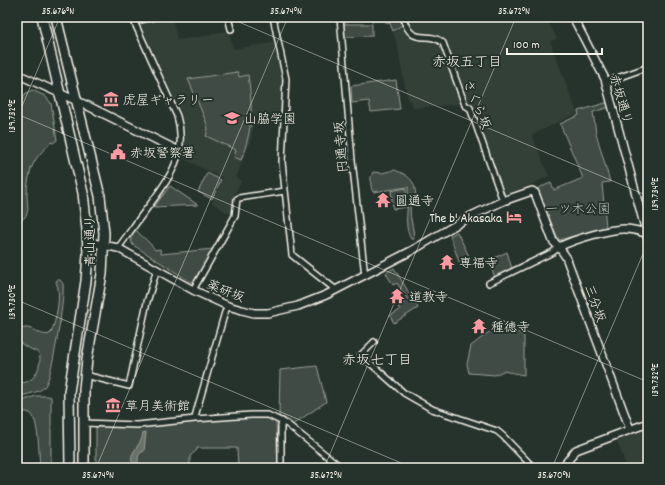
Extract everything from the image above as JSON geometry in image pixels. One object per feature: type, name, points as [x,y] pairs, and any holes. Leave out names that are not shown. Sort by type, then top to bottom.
[{"type":"highway","name":"青山通り","points":[[42,17],[83,193],[88,242],[86,281],[69,392],[70,468]]},
{"type":"highway","name":"青山通り","points":[[56,17],[100,196],[104,233],[112,247],[102,274],[85,375],[84,468]]},
{"type":"street","points":[[112,247],[163,188],[173,170],[179,151],[181,131],[177,116],[134,19],[154,17]]},
{"type":"street","points":[[228,17],[231,29]]},
{"type":"street","points":[[273,17],[286,80],[282,162],[292,255],[336,290]]},
{"type":"street","name":"円通寺坂","points":[[340,17],[352,160],[365,276]]},
{"type":"street","name":"さくら坂","points":[[403,17],[409,31],[414,35],[422,38],[435,38],[443,43],[465,104],[470,108],[503,201]]},
{"type":"street","name":"赤坂通り","points":[[573,17],[606,82],[647,235]]},
{"type":"street","points":[[606,82],[648,67]]},
{"type":"street","points":[[17,74],[77,101],[179,151]]},
{"type":"street","points":[[193,290],[235,216],[237,200],[239,198],[285,190]]},
{"type":"street","name":"薬研坂","points":[[88,242],[112,247],[193,290],[228,306],[248,312],[268,313],[311,302],[365,276],[472,216],[503,201],[532,191]]},
{"type":"street","name":"三分坂","points":[[532,191],[535,194],[553,241],[559,246],[566,257],[630,429]]},
{"type":"street","points":[[489,283],[553,252],[559,246],[567,242],[625,228],[647,235]]},
{"type":"street","points":[[85,375],[129,386],[147,302],[157,270]]},
{"type":"street","points":[[195,419],[214,348],[228,306]]},
{"type":"street","points":[[374,342],[361,354],[404,394],[432,409],[497,431],[504,436],[532,468]]},
{"type":"street","points":[[84,423],[137,425],[251,415],[268,416],[282,422],[342,468]]},
{"type":"street","points":[[281,468],[282,422]]},
{"type":"street","points":[[563,467],[576,450],[648,423]]},
{"type":"shaded area","name":"山脇学園","points":[[172,17],[177,40],[229,31],[233,49],[278,42],[285,78],[282,123],[263,125],[263,120],[254,121],[251,139],[236,178],[241,181],[235,194],[230,214],[212,203],[223,178],[181,158],[185,135],[182,115],[140,24],[147,20]]},
{"type":"shaded area","points":[[407,17],[546,17],[557,39],[550,41],[577,113],[532,135],[549,176],[507,196],[505,195],[502,192],[473,107],[466,98],[460,104],[414,108],[408,99],[397,44],[393,33],[408,23]]},
{"type":"shaded area","points":[[648,429],[648,468],[627,468],[617,441]]},
{"type":"shaded area","points":[[146,432],[144,451],[139,454],[138,463],[135,465],[131,460],[134,451],[141,440],[143,433]]},
{"type":"green space","points":[[372,17],[406,17],[407,22],[393,31],[389,21],[389,24],[384,21],[372,21]]},
{"type":"green space","points":[[344,24],[372,24],[372,36],[345,37]]},
{"type":"green space","points":[[238,72],[239,77],[248,75],[251,98],[250,128],[241,160],[234,157],[236,150],[206,136],[208,129],[207,124],[188,79]]},
{"type":"green space","points":[[396,80],[400,109],[371,112],[369,101],[352,103],[351,86]]},
{"type":"green space","points":[[32,90],[45,96],[51,103],[57,140],[53,143],[51,142],[33,164],[28,184],[27,214],[17,223],[17,123],[20,114],[20,104],[25,94]]},
{"type":"green space","name":"一ツ木公園","points":[[609,102],[610,107],[593,112],[596,133],[610,182],[602,183],[606,227],[559,240],[536,189],[551,183],[554,190],[583,178],[560,124],[579,115],[578,111]]},
{"type":"green space","points":[[394,170],[409,178],[414,186],[416,202],[411,203],[410,212],[414,239],[411,239],[407,227],[408,187],[373,192],[372,190],[371,179],[373,172],[382,173]]},
{"type":"green space","points":[[207,173],[221,180],[212,199],[198,192]]},
{"type":"green space","points":[[170,186],[198,205],[154,207]]},
{"type":"green space","points":[[406,188],[407,207],[393,209],[391,191]]},
{"type":"green space","points":[[136,230],[155,250],[160,249],[161,254],[213,249],[194,281],[191,282],[133,245],[131,239]]},
{"type":"green space","points":[[457,232],[471,260],[461,267],[450,236]]},
{"type":"green space","points":[[507,252],[512,269],[495,277],[489,263],[493,261],[492,259]]},
{"type":"green space","points":[[394,268],[418,308],[394,323],[390,316],[400,310],[398,307],[408,300],[397,283],[393,285],[386,273]]},
{"type":"green space","points":[[57,280],[60,280],[63,284],[62,305],[48,380],[45,386],[39,391],[17,398],[17,383],[25,382],[33,378],[39,368],[40,360],[39,353],[26,347],[20,342],[17,335],[18,330],[28,328],[45,335],[51,333],[58,307]]},
{"type":"green space","points":[[502,322],[524,336],[524,375],[503,371],[495,375],[469,373],[467,364],[471,346]]},
{"type":"green space","points":[[317,366],[326,402],[292,425],[279,416],[280,370]]},
{"type":"green space","points":[[36,396],[51,397],[51,468],[40,468],[37,430],[33,416],[28,412],[17,412],[17,405],[22,401]]},
{"type":"green space","points":[[250,417],[268,418],[276,423],[278,468],[238,468],[237,448],[197,448],[197,450],[190,456],[190,468],[96,468],[96,427]]},
{"type":"place","name":"虎屋ギャラリー","points":[[111,99]]},
{"type":"place","name":"山脇学園","points":[[232,118]]},
{"type":"place","name":"赤坂警察署","points":[[118,152]]},
{"type":"place","name":"圓通寺","points":[[383,200]]},
{"type":"place","name":"The b' Akasaka","points":[[514,217]]},
{"type":"place","name":"専福寺","points":[[447,262]]},
{"type":"place","name":"道教寺","points":[[397,296]]},
{"type":"place","name":"種徳寺","points":[[479,326]]},
{"type":"place","name":"草月美術館","points":[[113,405]]},
{"type":"district","name":"赤坂五丁目","points":[[467,61]]},
{"type":"district","name":"赤坂七丁目","points":[[377,359]]}]
